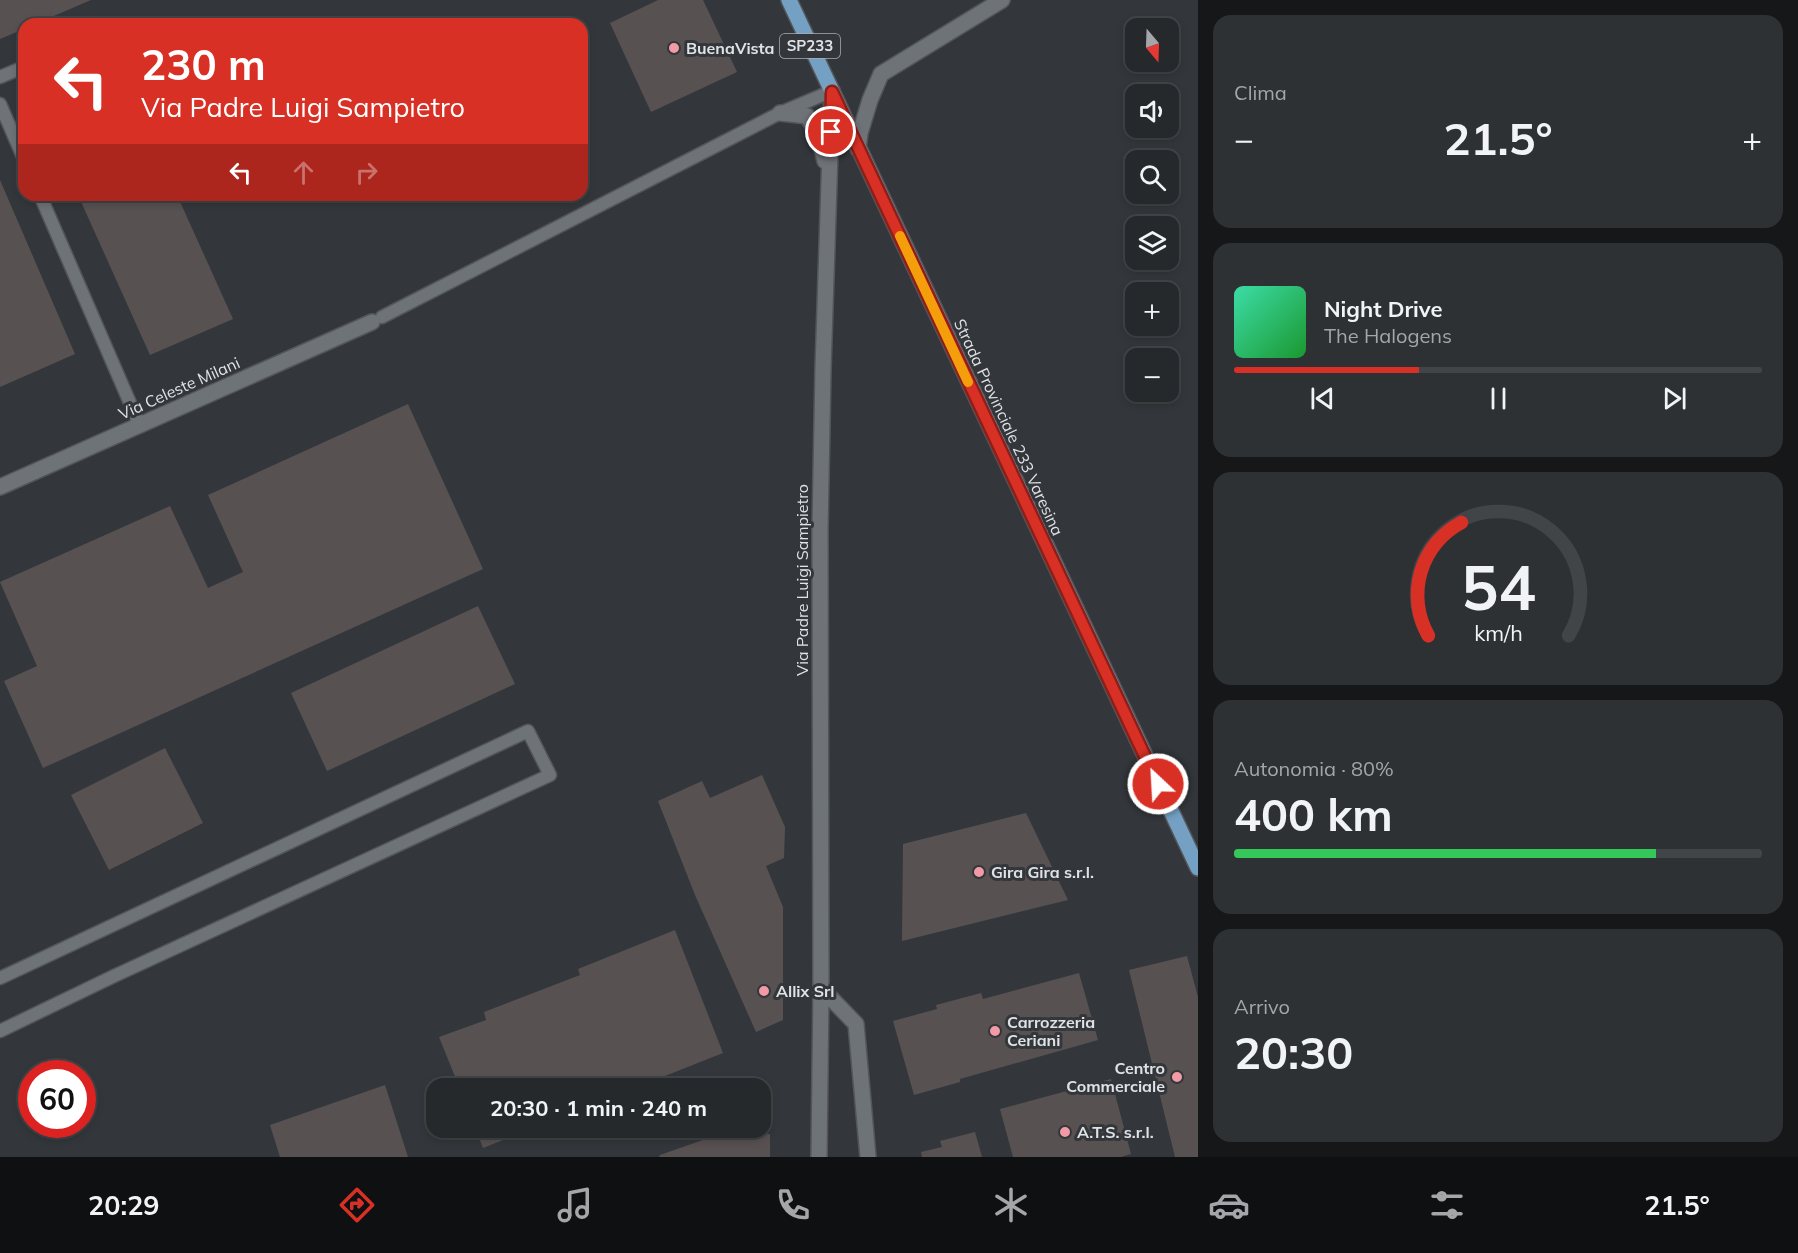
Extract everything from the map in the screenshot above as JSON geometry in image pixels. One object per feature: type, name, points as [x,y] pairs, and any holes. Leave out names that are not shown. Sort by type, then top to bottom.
[{"type":"main road","name":"Strada Provinciale 233 Varesina","points":[[789,0],[1198,868]]},
{"type":"street","points":[[858,149],[860,133],[870,100],[881,74],[1002,0]]},
{"type":"street","name":"Via Padre Luigi Sampietro","points":[[819,1157],[821,988],[819,675],[823,369],[832,92]]},
{"type":"street","name":"Via Padre Luigi Sampietro","points":[[780,113],[807,116],[818,134],[829,172]]},
{"type":"street","name":"Via Celeste Milani","points":[[0,487],[376,319]]},
{"type":"street","points":[[821,988],[856,1024],[868,1157]]},
{"type":"lane","points":[[0,77],[18,70]]},
{"type":"lane","points":[[376,319],[780,113],[832,92]]},
{"type":"lane","points":[[0,104],[18,145]]},
{"type":"lane","points":[[43,201],[140,426]]},
{"type":"lane","points":[[0,978],[528,731],[550,776],[0,1031]]},
{"type":"building","points":[[0,0],[91,0],[49,18],[18,18],[18,32],[0,39]]},
{"type":"building","points":[[658,0],[703,0],[737,72],[651,112],[610,23]]},
{"type":"building","points":[[0,180],[75,354],[0,387]]},
{"type":"building","points":[[81,201],[180,201],[233,319],[150,355]]},
{"type":"building","points":[[408,404],[483,569],[43,768],[4,681],[37,666],[0,582],[170,506],[208,588],[243,572],[208,495]]},
{"type":"building","points":[[478,606],[515,684],[327,771],[291,693]]},
{"type":"building","points":[[165,748],[203,823],[109,870],[71,795]]},
{"type":"building","points":[[762,775],[785,827],[784,858],[766,866],[783,907],[783,1020],[756,1032],[695,895],[658,801],[702,781],[710,798]]},
{"type":"building","name":"Gira Gira s.r.l.","points":[[1026,813],[1068,900],[902,941],[903,844]]},
{"type":"building","points":[[675,930],[723,1053],[660,1078],[456,1078],[439,1037],[486,1020],[484,1012],[580,975],[578,969]]},
{"type":"building","name":"Centro Commerciale","points":[[1187,956],[1198,997],[1198,1157],[1175,1157],[1129,970]]},
{"type":"building","name":"Carrozzeria Ceriani","points":[[1079,973],[1098,1040],[960,1079],[960,1082],[914,1095],[893,1021],[937,1009],[936,1005],[981,993],[983,999]]},
{"type":"building","name":"A.T.S. s.r.l.","points":[[1111,1079],[1131,1154],[1121,1157],[1013,1157],[1000,1109]]},
{"type":"building","points":[[385,1085],[408,1157],[280,1157],[270,1125]]},
{"type":"building","points":[[975,1132],[982,1157],[922,1157],[921,1152],[942,1147],[940,1141]]},
{"type":"building","points":[[479,1138],[508,1138],[483,1148]]},
{"type":"building","points":[[708,1138],[770,1138],[770,1157],[659,1157]]},
{"type":"slow traffic","points":[[900,236],[968,382]]},
{"type":"place","name":"BuenaVista","points":[[674,48]]},
{"type":"place","name":"Gira Gira s.r.l.","points":[[979,872]]},
{"type":"place","name":"Allix Srl","points":[[764,991]]},
{"type":"place","name":"Carrozzeria Ceriani","points":[[995,1031]]},
{"type":"place","name":"Centro Commerciale","points":[[1177,1077]]},
{"type":"place","name":"A.T.S. s.r.l.","points":[[1065,1132]]},
{"type":"route","points":[[831,132],[832,92],[1158,784]]}]
